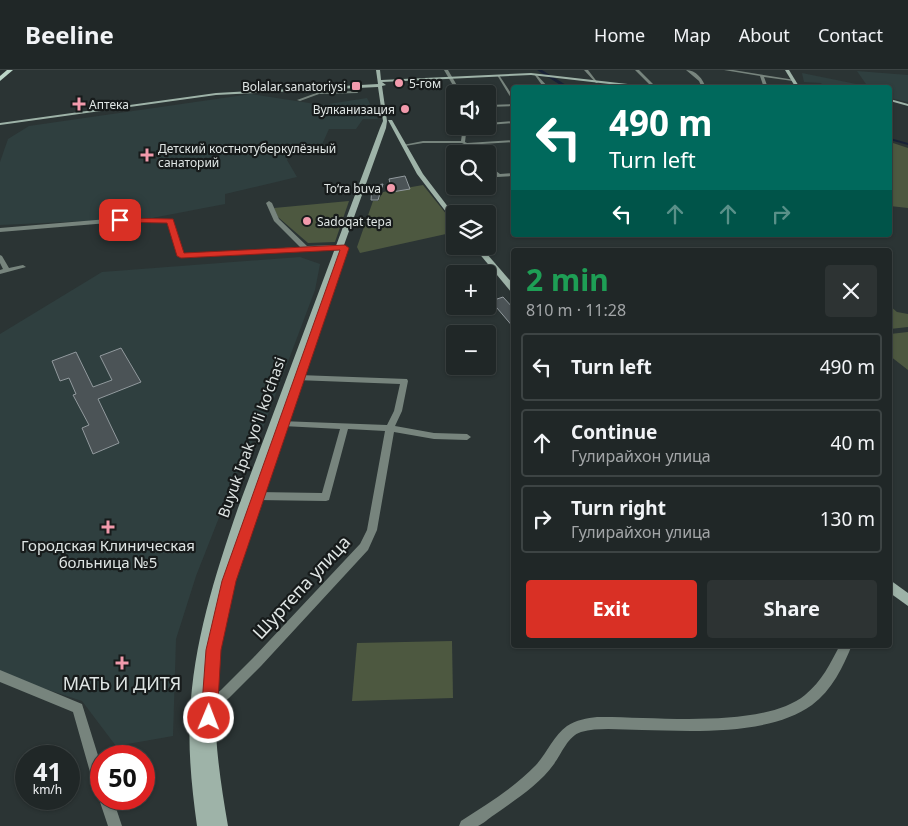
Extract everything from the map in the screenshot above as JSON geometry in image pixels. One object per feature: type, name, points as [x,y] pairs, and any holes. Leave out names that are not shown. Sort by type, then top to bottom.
[{"type":"main road","points":[[0,79],[10,70]]},
{"type":"main road","name":"Buyuk Ipak yo'li ko'chasi","points":[[205,826],[198,776],[203,709],[202,652],[219,582],[390,121],[378,70]]},
{"type":"main road","name":"Buyuk Ipak yo'li ko'chasi","points":[[220,826],[203,709],[220,614],[384,124],[382,70]]},
{"type":"main road","points":[[787,70],[796,85]]},
{"type":"main road","points":[[0,124],[216,94],[286,88],[535,75],[632,85]]},
{"type":"main road","points":[[892,100],[908,104]]},
{"type":"main road","points":[[390,121],[424,180],[446,208]]},
{"type":"main road","points":[[484,255],[511,287]]},
{"type":"main road","points":[[892,588],[908,600]]},
{"type":"street","points":[[446,70],[454,85]]},
{"type":"street","points":[[586,70],[597,82]]},
{"type":"street","points":[[637,70],[653,85]]},
{"type":"street","points":[[688,70],[702,80],[703,85]]},
{"type":"street","points":[[726,70],[793,80]]},
{"type":"street","points":[[535,75],[544,85]]},
{"type":"street","points":[[498,76],[511,98]]},
{"type":"street","points":[[762,76],[765,85]]},
{"type":"street","points":[[299,100],[320,93],[330,94],[338,92],[348,95],[357,92]]},
{"type":"street","points":[[496,105],[511,103]]},
{"type":"street","points":[[496,123],[511,122]]},
{"type":"street","points":[[465,135],[466,145]]},
{"type":"street","points":[[405,145],[423,142],[466,145],[511,142]]},
{"type":"street","points":[[496,173],[499,176],[511,175]]},
{"type":"street","points":[[269,202],[276,220],[306,248]]},
{"type":"street","points":[[0,230],[120,220],[170,221],[181,256],[306,248],[342,248]]},
{"type":"street","points":[[0,257],[4,271],[23,266]]},
{"type":"street","points":[[299,378],[404,381],[398,411],[390,428]]},
{"type":"street","points":[[283,423],[390,428],[434,436],[467,437]]},
{"type":"street","points":[[258,496],[321,499],[326,497],[345,426]]},
{"type":"street","name":"Шуртепа улица","points":[[203,709],[257,662],[368,542],[390,428]]},
{"type":"street","points":[[466,826],[534,777],[553,755],[567,733],[574,729],[599,724],[720,723],[784,714],[802,704],[824,686],[844,648]]},
{"type":"street","points":[[0,676],[78,708],[90,749]]},
{"type":"street","points":[[110,810],[115,826]]},
{"type":"shaded area","points":[[857,71],[908,75],[908,102],[892,98],[892,85],[867,85]]},
{"type":"shaded area","points":[[802,73],[861,85],[822,85],[821,83],[804,82]]},
{"type":"shaded area","name":"Детский костнотуберкулёзный санаторий","points":[[251,94],[322,105],[367,98],[378,119],[363,119],[356,129],[329,129],[320,149],[296,149],[287,160],[297,177],[225,194],[225,204],[152,218],[0,225],[0,162],[8,139],[29,126]]},
{"type":"shaded area","name":"Городская Клиническая больница №5","points":[[300,257],[320,264],[315,290],[263,428],[255,436],[235,477],[196,576],[176,639],[173,736],[122,745],[115,745],[82,701],[0,674],[0,334],[102,272]]},
{"type":"green space","points":[[892,143],[908,148],[908,208],[892,206]]},
{"type":"green space","points":[[423,185],[446,214],[446,234],[360,253],[357,247],[373,201],[378,201],[383,192]]},
{"type":"green space","points":[[349,201],[335,242],[308,243],[278,217],[274,208]]},
{"type":"green space","points":[[892,308],[897,312],[908,314],[908,327],[892,329]]},
{"type":"green space","points":[[908,332],[908,370],[892,358],[892,334]]},
{"type":"green space","points":[[452,641],[453,698],[352,701],[357,643]]},
{"type":"building","points":[[405,176],[410,189],[392,192],[389,179]]},
{"type":"building","points":[[383,184],[378,200],[371,200],[372,186]]},
{"type":"building","points":[[503,297],[511,306],[511,324],[496,307],[496,299]]},
{"type":"building","points":[[121,348],[141,382],[98,399],[119,443],[93,454],[82,428],[89,425],[73,395],[76,394],[69,378],[60,381],[52,361],[76,352],[93,387],[112,380],[100,356]]},
{"type":"waterway","points":[[539,70],[564,85]]},
{"type":"waterway","points":[[892,140],[908,144]]},
{"type":"place","name":"5-гом","points":[[399,83]]},
{"type":"place","name":"Bolalar sanatoriysi","points":[[356,86]]},
{"type":"place","name":"Аптека","points":[[79,104]]},
{"type":"place","name":"Вулканизация","points":[[405,109]]},
{"type":"place","name":"Детский костнотуберкулёзный санаторий","points":[[147,155]]},
{"type":"place","name":"To‘ra buva","points":[[391,188]]},
{"type":"place","name":"Sadoqat tepa","points":[[307,221]]},
{"type":"place","name":"Городская Клиническая больница №5","points":[[108,527]]},
{"type":"place","name":"МАТЬ И ДИТЯ","points":[[122,663]]},
{"type":"route","points":[[120,220],[170,221],[179,255],[181,256],[306,248],[345,248],[229,581],[220,614],[211,669],[209,718]]}]
